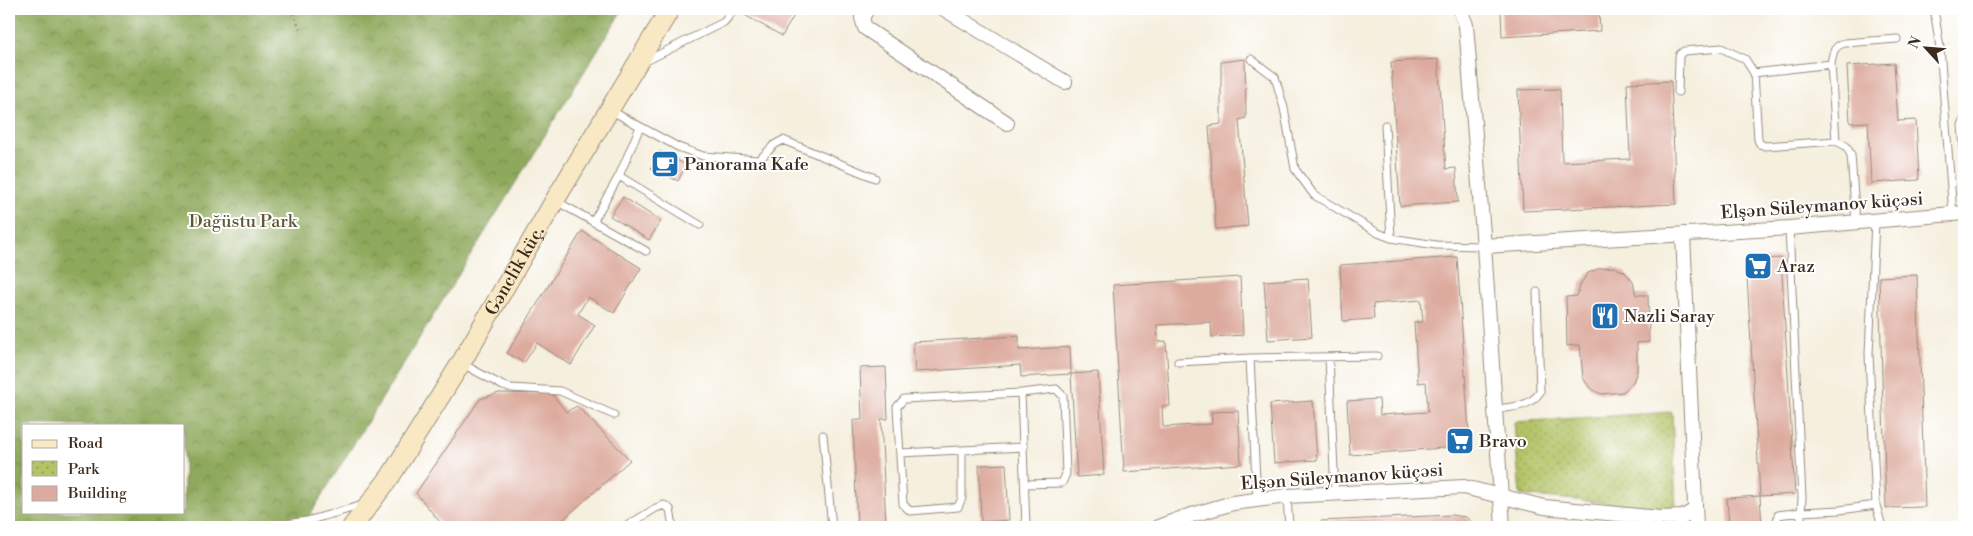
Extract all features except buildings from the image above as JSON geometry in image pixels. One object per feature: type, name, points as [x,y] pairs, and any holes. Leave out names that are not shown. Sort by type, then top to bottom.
[{"type":"main road","name":"Gənclik küç.","points":[[352,527],[390,477],[461,363],[670,9]]},
{"type":"street","points":[[868,9],[862,18],[865,28],[1007,123]]},
{"type":"street","points":[[944,9],[1065,82]]},
{"type":"street","points":[[1460,9],[1466,25],[1484,246],[1503,527]]},
{"type":"street","name":"Elşən Süleymanov küçəsi","points":[[1484,246],[1789,228],[1959,214]]},
{"type":"street","points":[[1682,234],[1696,527]]},
{"type":"street","name":"Elşən Süleymanov küçəsi","points":[[1158,527],[1233,503],[1287,496],[1464,487],[1544,507],[1660,518],[1683,517],[1695,510]]},
{"type":"lane","points":[[635,67],[724,22],[735,9]]},
{"type":"lane","points":[[1934,9],[1959,214]]},
{"type":"lane","points":[[1836,141],[1831,64],[1834,49],[1844,43],[1897,39]]},
{"type":"lane","points":[[1678,92],[1679,57],[1684,51],[1721,48],[1745,59],[1754,73],[1758,140],[1760,144],[1765,146],[1836,141],[1846,146],[1851,155],[1856,223]]},
{"type":"lane","points":[[1251,59],[1275,77],[1284,108],[1295,169],[1314,195],[1378,233],[1391,238],[1436,244],[1484,246]]},
{"type":"lane","points":[[1754,73],[1831,64]]},
{"type":"lane","points":[[610,110],[678,147],[703,156],[759,160],[774,145],[783,140],[875,178]]},
{"type":"lane","points":[[1964,120],[1962,125],[1964,149]]},
{"type":"lane","points":[[1385,125],[1391,238]]},
{"type":"lane","points":[[594,222],[619,176],[640,127]]},
{"type":"lane","points":[[619,176],[700,225]]},
{"type":"lane","points":[[556,200],[646,251]]},
{"type":"lane","points":[[1875,221],[1870,354],[1876,505],[1882,527]]},
{"type":"lane","points":[[1789,228],[1802,498],[1801,527]]},
{"type":"lane","points":[[1496,409],[1523,405],[1534,400],[1540,392],[1537,292]]},
{"type":"lane","points":[[1178,362],[1250,358],[1378,356]]},
{"type":"lane","points":[[1329,357],[1335,494]]},
{"type":"lane","points":[[1250,358],[1257,500]]},
{"type":"lane","points":[[461,363],[503,386],[560,391],[614,415]]},
{"type":"lane","points":[[962,450],[962,498],[958,507],[910,511],[903,504],[897,407],[904,399],[1056,389],[1063,396],[1066,474],[1062,483],[1025,484]]},
{"type":"lane","points":[[1021,392],[1026,527]]},
{"type":"lane","points":[[823,435],[832,527]]},
{"type":"lane","points":[[900,453],[1024,447]]},
{"type":"lane","points":[[1287,496],[1289,527]]},
{"type":"lane","points":[[266,527],[314,519],[371,503]]},
{"type":"lane","points":[[625,527],[664,505],[670,508],[673,527]]},
{"type":"lane","points":[[1776,527],[1778,515],[1876,505]]},
{"type":"path","points":[[292,9],[300,29]]},
{"type":"green space","name":"Dağüstu Park","points":[[9,9],[623,9],[308,518],[252,522],[222,527],[9,527]]},
{"type":"green space","points":[[1672,412],[1676,509],[1520,495],[1514,422]]},
{"type":"place","name":"Panorama Kafe","points":[[665,164]]},
{"type":"place","name":"Araz","points":[[1758,266]]},
{"type":"place","name":"Nazli Saray","points":[[1605,316]]},
{"type":"place","name":"Bravo","points":[[1460,441]]}]
